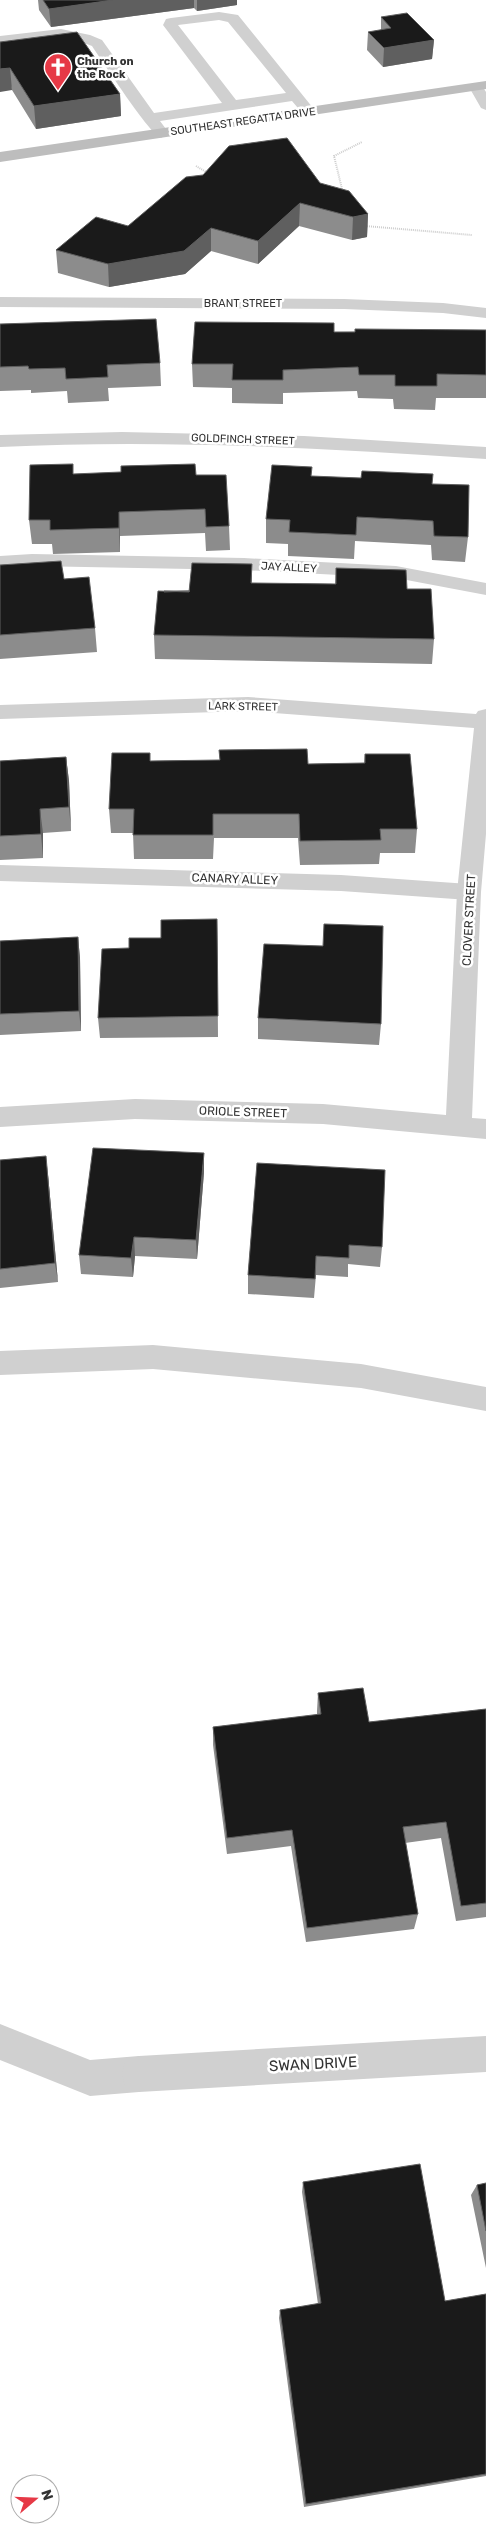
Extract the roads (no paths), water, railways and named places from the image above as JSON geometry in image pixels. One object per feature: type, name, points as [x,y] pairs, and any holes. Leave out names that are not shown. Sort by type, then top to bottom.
[{"type":"main road","name":"SOUTHEAST REGATTA DRIVE","points":[[0,157],[481,86]]},
{"type":"street","points":[[232,106],[170,25],[171,22],[219,16],[233,18],[308,112]]},
{"type":"street","points":[[0,40],[58,32],[81,34],[97,43],[161,133]]},
{"type":"street","points":[[481,86],[486,105]]},
{"type":"street","points":[[149,118],[296,96]]},
{"type":"street","name":"BRANT STREET","points":[[0,302],[344,304],[443,308],[486,313]]},
{"type":"street","name":"GOLDFINCH STREET","points":[[0,441],[173,437],[318,442],[486,453]]},
{"type":"street","name":"JAY ALLEY","points":[[0,562],[32,560],[225,564],[396,572],[486,589]]},
{"type":"street","name":"LARK STREET","points":[[0,712],[248,704],[486,719]]},
{"type":"street","name":"CLOVER STREET","points":[[459,1125],[478,893],[486,719]]},
{"type":"street","name":"CANARY ALLEY","points":[[0,873],[341,882],[478,893]]},
{"type":"street","name":"ORIOLE STREET","points":[[0,1117],[135,1109],[323,1114],[459,1125],[486,1129]]},
{"type":"street","points":[[0,1364],[152,1357],[361,1376],[486,1400]]},
{"type":"street","name":"SWAN DRIVE","points":[[0,2042],[90,2078],[486,2054]]},
{"type":"place","name":"Church on the Rock","points":[[58,91]]}]
